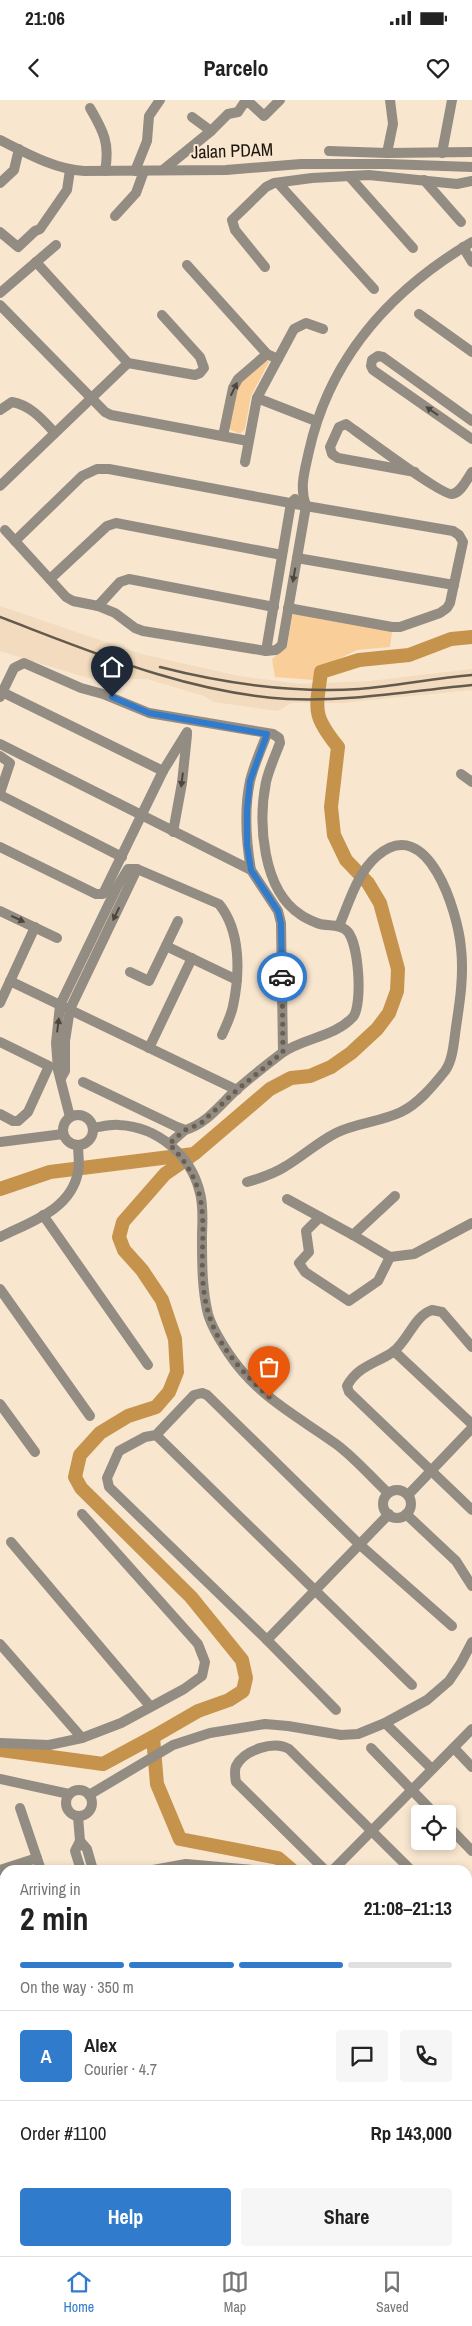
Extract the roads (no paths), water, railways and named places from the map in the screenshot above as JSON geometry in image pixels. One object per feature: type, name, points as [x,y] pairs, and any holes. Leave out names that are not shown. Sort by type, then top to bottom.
[{"type":"street","points":[[115,216],[136,194],[139,171],[147,141],[149,116],[160,100]]},
{"type":"street","points":[[163,170],[211,131],[228,114],[238,112],[244,103],[250,103],[264,116],[280,100]]},
{"type":"street","points":[[387,154],[393,124],[390,100]]},
{"type":"street","points":[[442,153],[452,100]]},
{"type":"street","points":[[90,108],[106,141],[108,156],[105,171]]},
{"type":"street","points":[[192,117],[211,131]]},
{"type":"street","name":"Jalan PDAM","points":[[0,140],[70,170],[226,170],[301,164],[387,164],[472,167]]},
{"type":"street","points":[[0,184],[14,170],[19,149]]},
{"type":"street","points":[[329,151],[387,154],[472,152]]},
{"type":"street","points":[[2,238],[18,247],[35,231],[40,229],[67,190],[70,170]]},
{"type":"street","points":[[349,176],[413,248]]},
{"type":"street","points":[[265,267],[234,230],[232,220],[266,187],[278,183],[312,178],[349,176],[370,176],[458,184],[472,181]]},
{"type":"street","points":[[424,180],[461,222]]},
{"type":"street","points":[[278,183],[374,289]]},
{"type":"street","points":[[266,651],[292,503],[301,493],[316,420],[337,376],[354,347],[383,311],[434,265],[467,244],[472,262]]},
{"type":"street","points":[[0,293],[56,245]]},
{"type":"street","points":[[36,262],[128,363],[195,375],[204,368],[200,357],[162,315]]},
{"type":"street","points":[[187,265],[267,354],[278,359]]},
{"type":"street","points":[[0,306],[91,399],[111,415],[248,441]]},
{"type":"street","points":[[419,314],[472,352]]},
{"type":"street","points":[[245,462],[257,398],[294,330],[299,325],[311,323],[323,329]]},
{"type":"street","points":[[223,436],[233,388],[238,380],[267,354]]},
{"type":"street","points":[[472,421],[383,357],[378,356],[372,360],[371,366],[373,370],[472,439]]},
{"type":"street","points":[[0,486],[54,432],[128,363]]},
{"type":"street","points":[[257,398],[316,420]]},
{"type":"street","points":[[0,410],[12,402],[19,403],[35,412],[54,432]]},
{"type":"street","points":[[415,472],[338,458],[332,454],[330,447],[339,426],[346,424],[415,472],[446,495],[454,494],[459,490],[472,472]]},
{"type":"street","points":[[15,540],[82,476],[97,469],[118,470],[456,533],[463,542],[447,608],[440,613],[400,627],[288,608]]},
{"type":"street","points":[[5,530],[73,601],[98,606],[115,613],[135,628],[143,631],[266,651],[276,650],[282,645],[306,506],[301,493]]},
{"type":"street","points":[[50,579],[107,526],[116,523],[282,555]]},
{"type":"street","points":[[297,558],[454,585]]},
{"type":"street","points":[[98,606],[120,582],[129,579],[274,607]]},
{"type":"street","points":[[163,771],[1,694],[14,668],[24,663],[81,688],[103,694],[149,713],[188,726],[267,734],[278,738],[280,743],[266,781],[262,839],[274,881],[288,904],[300,914],[318,924],[339,926],[348,931],[356,954],[359,980],[356,1010],[353,1017],[340,1027],[283,1052],[200,1124],[185,1130],[169,1144]]},
{"type":"street","points":[[0,848],[96,894],[103,894],[163,771],[188,726]]},
{"type":"street","points":[[173,832],[182,783],[188,726]]},
{"type":"street","points":[[267,734],[250,781],[247,845],[251,870],[278,911],[281,923],[283,1052]]},
{"type":"street","points":[[0,744],[251,870]]},
{"type":"street","points":[[0,756],[10,763],[0,794],[122,857]]},
{"type":"street","points":[[461,774],[472,782]]},
{"type":"street","points":[[247,1182],[269,1176],[318,1142],[338,1132],[401,1112],[430,1089],[446,1069],[453,1046],[460,999],[461,946],[446,889],[426,855],[399,845],[385,850],[369,865],[355,886],[339,926]]},
{"type":"street","points":[[70,1117],[58,1070],[56,1043],[65,1007],[117,887],[128,869],[137,870],[220,904],[227,914],[234,933],[237,980],[233,1008],[222,1035]]},
{"type":"street","points":[[0,911],[57,938]]},
{"type":"street","points":[[130,972],[149,981],[178,921]]},
{"type":"street","points":[[0,1003],[35,928]]},
{"type":"street","points":[[166,946],[237,980]]},
{"type":"street","points":[[150,1048],[192,958]]},
{"type":"street","points":[[10,981],[237,1090]]},
{"type":"street","points":[[0,1042],[48,1066],[28,1112],[23,1118],[13,1121],[0,1114]]},
{"type":"street","points":[[82,1082],[185,1130]]},
{"type":"street","points":[[80,1115],[93,1128],[88,1142],[78,1145],[69,1142],[63,1134],[64,1124],[70,1117],[80,1115]]},
{"type":"street","points":[[93,1128],[117,1125],[142,1128],[169,1144],[190,1168],[200,1194],[202,1257],[208,1314],[213,1328],[230,1356],[249,1378],[279,1407],[337,1445],[388,1494]]},
{"type":"street","points":[[0,1142],[63,1134]]},
{"type":"street","points":[[0,1237],[60,1206],[68,1195],[78,1168],[78,1145]]},
{"type":"street","points":[[353,1235],[395,1196]]},
{"type":"street","points":[[287,1199],[390,1257],[414,1254],[472,1223]]},
{"type":"street","points":[[43,1215],[148,1365]]},
{"type":"street","points":[[320,1217],[306,1231],[309,1252],[299,1263],[306,1272],[349,1301],[378,1281],[390,1257]]},
{"type":"street","points":[[0,1289],[90,1416]]},
{"type":"street","points":[[472,1347],[442,1312],[432,1310],[424,1315],[394,1352],[360,1369],[347,1386],[349,1392],[472,1510]]},
{"type":"street","points":[[394,1352],[472,1424]]},
{"type":"street","points":[[336,1710],[109,1487],[107,1478],[119,1451],[145,1437],[156,1435],[194,1395],[202,1393],[207,1395],[359,1544],[452,1626]]},
{"type":"street","points":[[0,1404],[35,1452]]},
{"type":"street","points":[[408,1495],[472,1428]]},
{"type":"street","points":[[156,1435],[412,1685]]},
{"type":"street","points":[[396,1490],[408,1495],[411,1507],[406,1514],[397,1517],[389,1514],[384,1502],[388,1494],[396,1490]]},
{"type":"street","points":[[0,1743],[49,1745],[82,1738],[121,1723],[198,1681],[202,1676],[204,1657],[198,1644],[82,1514]]},
{"type":"street","points":[[266,1640],[389,1514]]},
{"type":"street","points":[[406,1514],[456,1561],[472,1586]]},
{"type":"street","points":[[11,1542],[150,1706]]},
{"type":"street","points":[[89,1796],[173,1745],[210,1734],[265,1724],[341,1735],[358,1734],[385,1724],[427,1700],[449,1681],[462,1664],[472,1642]]},
{"type":"street","points":[[0,1644],[82,1738]]},
{"type":"street","points":[[385,1724],[432,1769]]},
{"type":"street","points":[[338,1865],[472,1729]]},
{"type":"street","points":[[320,1865],[236,1782],[234,1772],[236,1766],[246,1756],[261,1749],[280,1745],[289,1749],[406,1865]]},
{"type":"street","points":[[371,1748],[427,1805]]},
{"type":"street","points":[[454,1748],[472,1767]]},
{"type":"street","points":[[0,1779],[69,1794],[79,1790],[89,1796],[90,1809],[83,1815],[78,1816],[69,1811],[66,1807],[69,1794]]},
{"type":"street","points":[[20,1808],[39,1865]]},
{"type":"street","points":[[78,1816],[80,1841],[75,1851],[79,1865]]},
{"type":"street","points":[[456,1834],[472,1851]]},
{"type":"street","points":[[80,1841],[87,1849],[92,1865]]},
{"type":"street","points":[[15,1865],[37,1858]]},
{"type":"waterway","points":[[0,1189],[50,1172],[194,1154],[270,1089],[291,1078],[310,1076],[331,1067],[351,1053],[377,1029],[389,1013],[397,991],[398,969],[380,903],[368,883],[346,860],[334,835],[331,807],[338,747],[324,727],[318,712],[317,704],[321,672],[359,660],[409,655],[451,639],[472,637]]},
{"type":"waterway","points":[[153,1737],[198,1711],[229,1700],[243,1691],[246,1678],[242,1660],[191,1597],[81,1488],[75,1477],[80,1455],[100,1433],[128,1416],[156,1407],[169,1392],[177,1372],[175,1339],[162,1300],[142,1270],[124,1250],[119,1237],[123,1222],[165,1174],[191,1156]]},
{"type":"waterway","points":[[0,1750],[103,1764],[153,1737],[157,1784],[180,1839],[278,1858],[286,1865]]},
{"type":"railway","points":[[0,617],[140,669],[213,689],[250,695],[287,699],[333,699],[472,685]]},
{"type":"railway","points":[[160,667],[209,678],[259,686],[308,690],[359,689],[472,675]]}]
